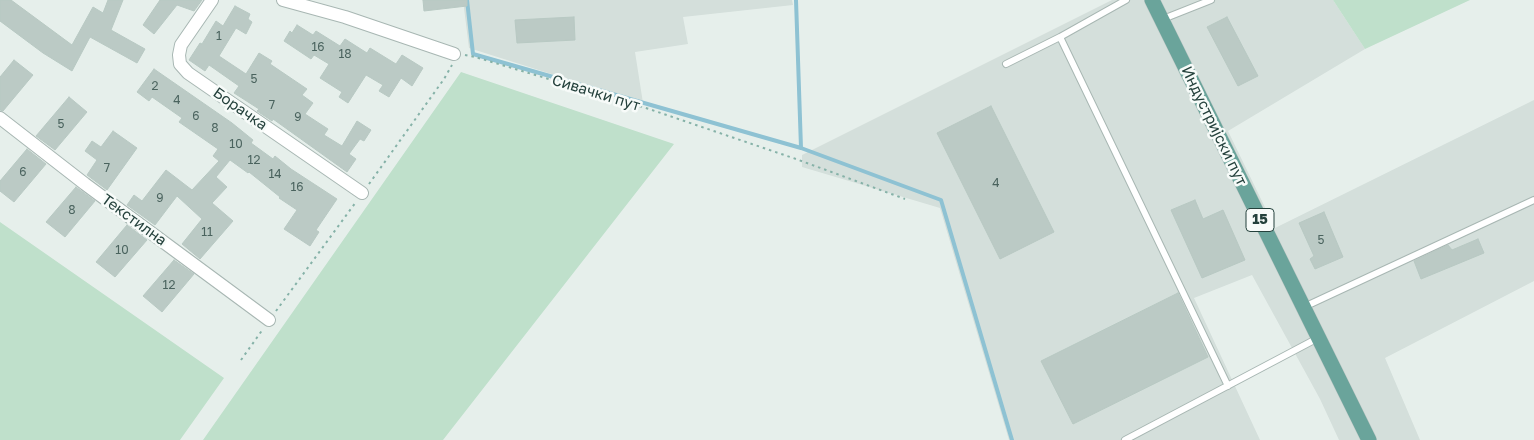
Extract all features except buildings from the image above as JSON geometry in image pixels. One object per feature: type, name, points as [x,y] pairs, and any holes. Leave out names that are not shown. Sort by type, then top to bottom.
[{"type":"main road","name":"Индустријски пут","points":[[1152,0],[1369,440]]},
{"type":"street","name":"Борачка","points":[[212,0],[181,45],[178,55],[180,64],[188,73],[362,193]]},
{"type":"street","points":[[283,0],[345,17],[454,54]]},
{"type":"street","name":"Текстилна","points":[[0,118],[84,184],[269,320]]},
{"type":"lane","points":[[1006,64],[1126,0]]},
{"type":"lane","points":[[1162,19],[1211,0]]},
{"type":"lane","points":[[1060,36],[1228,386]]},
{"type":"lane","points":[[1303,307],[1534,200]]},
{"type":"lane","points":[[1125,440],[1318,338]]},
{"type":"path","points":[[241,360],[444,79],[452,65],[454,54]]},
{"type":"path","name":"Сивачки пут","points":[[454,54],[475,57],[648,109],[796,159],[905,199]]},
{"type":"shaded area","points":[[463,0],[792,0],[793,5],[683,17],[688,44],[635,52],[643,103],[469,48]]},
{"type":"shaded area","points":[[1112,0],[1333,0],[1365,49],[1228,131],[1275,228],[1534,100],[1534,281],[1385,358],[1420,440],[1339,440],[1320,399],[1252,275],[1194,298],[1260,440],[1009,440],[940,208],[802,167],[802,155]]},
{"type":"green space","points":[[1333,0],[1470,0],[1365,49]]},
{"type":"green space","points":[[461,72],[674,144],[443,440],[203,440]]},
{"type":"green space","points":[[0,222],[224,378],[180,440],[0,440]]},
{"type":"waterway","points":[[467,0],[473,54],[801,148],[941,200],[1012,440]]},
{"type":"waterway","points":[[796,0],[801,148]]}]
